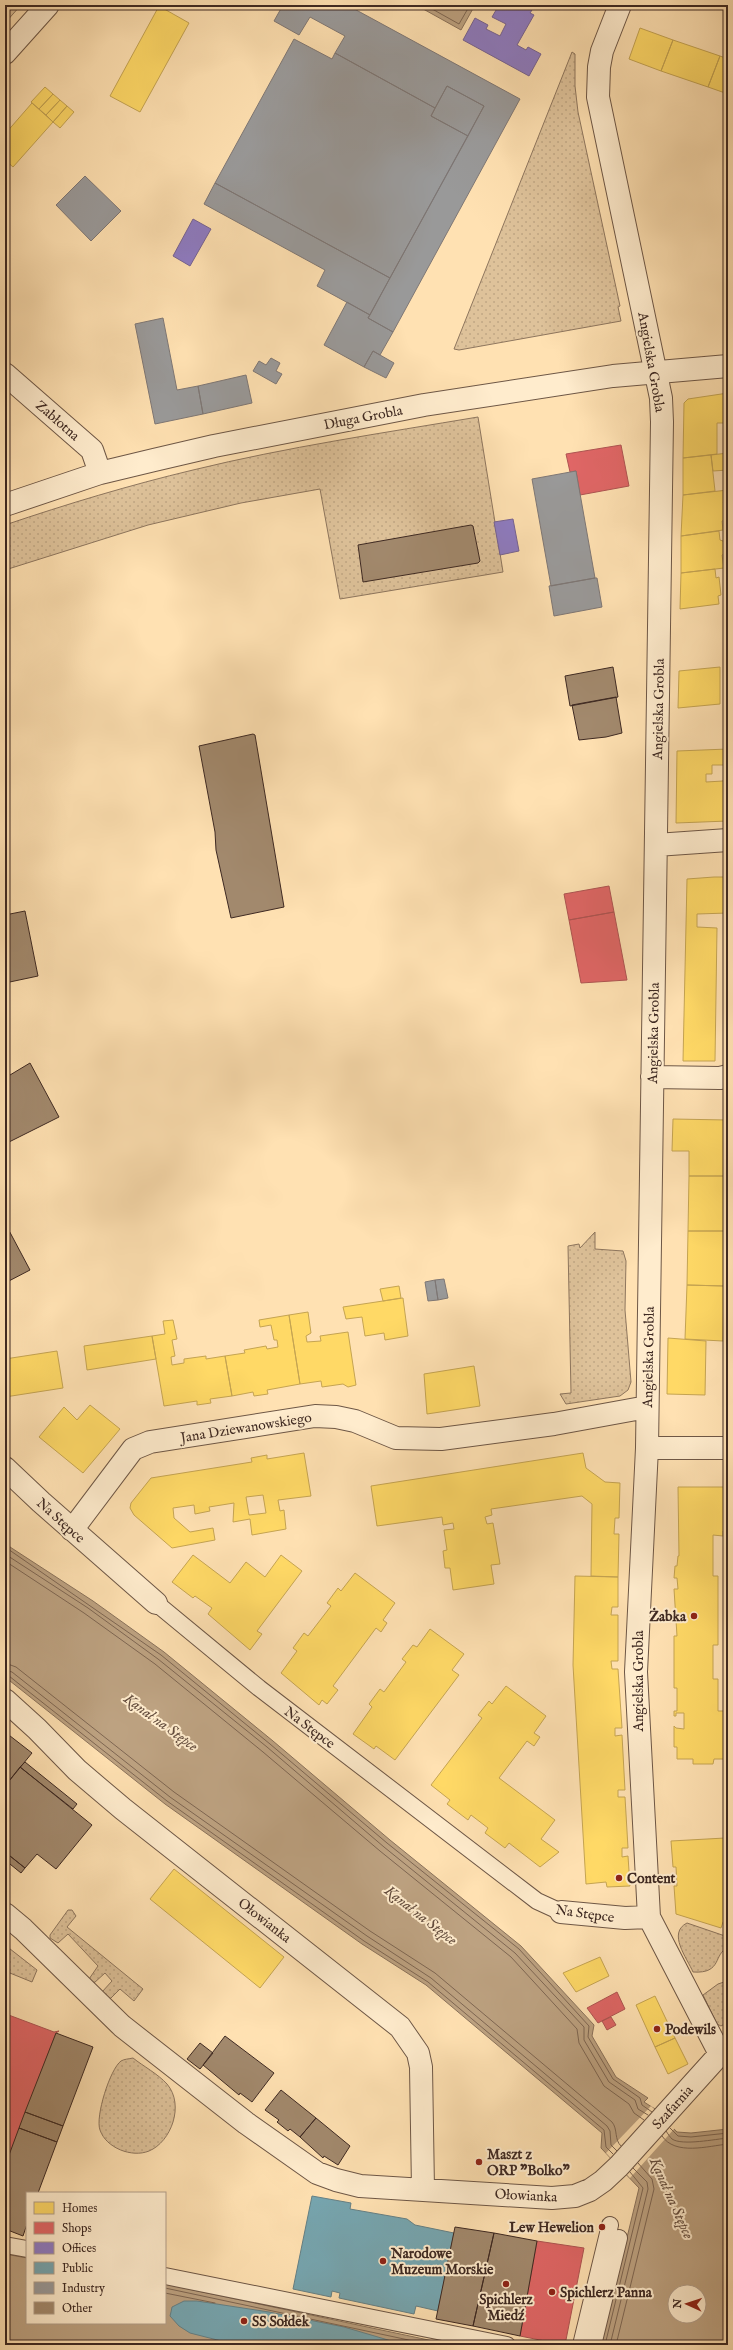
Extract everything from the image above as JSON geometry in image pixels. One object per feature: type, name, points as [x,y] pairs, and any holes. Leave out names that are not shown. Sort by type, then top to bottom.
[{"type":"street","points":[[5,53],[48,5]]},
{"type":"street","name":"Angielska Grobla","points":[[620,5],[602,51],[599,67],[598,97],[661,398],[662,422],[647,1448],[636,1672],[649,1917],[724,2054]]},
{"type":"street","name":"Długa Grobla","points":[[5,505],[100,474],[214,446],[424,404],[613,376],[728,366]]},
{"type":"street","name":"Zabłotna","points":[[5,374],[92,450],[100,474]]},
{"type":"street","points":[[656,845],[728,840]]},
{"type":"street","points":[[652,1077],[720,1078],[728,1076]]},
{"type":"street","name":"Jana Dziewanowskiego","points":[[72,1530],[133,1449],[150,1442],[315,1416],[336,1417],[355,1421],[396,1438],[441,1439],[554,1424],[647,1407]]},
{"type":"street","points":[[647,1448],[728,1448]]},
{"type":"street","name":"Na Stępce","points":[[5,1468],[72,1530],[156,1603],[258,1688],[537,1901],[550,1909],[562,1912],[625,1918],[649,1917]]},
{"type":"street","name":"Ołowianka","points":[[5,1700],[37,1729],[77,1770],[123,1809],[357,1992],[400,2027],[409,2037],[418,2053],[421,2067],[423,2189]]},
{"type":"street","name":"Ołowianka","points":[[5,1914],[23,1929],[122,2026],[246,2123],[317,2173],[336,2180],[360,2186],[552,2198],[574,2196],[590,2190],[619,2166]]},
{"type":"street","name":"Szafarnia","points":[[619,2166],[663,2117],[724,2054]]},
{"type":"street","points":[[581,2345],[610,2225]]},
{"type":"street","points":[[593,2345],[620,2238]]},
{"type":"street","points":[[5,2245],[26,2249]]},
{"type":"street","points":[[166,2276],[507,2345]]},
{"type":"shaded area","points":[[5,5],[21,5],[5,23]]},
{"type":"shaded area","points":[[572,52],[575,54],[575,86],[578,112],[620,306],[618,307],[621,321],[459,350],[454,349]]},
{"type":"shaded area","points":[[478,417],[503,572],[340,599],[320,489],[241,503],[148,525],[5,570],[5,525],[99,495],[228,462],[335,441]]},
{"type":"shaded area","points":[[595,1232],[595,1249],[623,1251],[626,1261],[625,1310],[631,1382],[628,1390],[620,1396],[566,1404],[560,1394],[571,1393],[568,1246],[579,1244],[580,1248]]},
{"type":"shaded area","points":[[68,1910],[72,1910],[76,1916],[67,1927],[143,1989],[134,2001],[120,1989],[110,1999],[102,1992],[112,1981],[105,1973],[94,1983],[89,1979],[98,1966],[68,1934],[58,1943],[50,1938],[50,1935]]},
{"type":"shaded area","points":[[687,1923],[728,1937],[728,1948],[720,1954],[716,1963],[709,1970],[703,1972],[693,1972],[683,1953],[680,1946],[679,1933],[681,1927]]},
{"type":"shaded area","points":[[5,1945],[37,1970],[32,1982],[5,1971]]},
{"type":"shaded area","points":[[724,1982],[728,1985],[728,2022],[721,2026],[717,2024],[703,1995],[718,1984]]},
{"type":"shaded area","points":[[133,2058],[155,2073],[167,2084],[175,2102],[173,2122],[164,2140],[149,2151],[142,2153],[120,2150],[108,2142],[100,2130],[99,2124],[104,2094],[112,2073],[121,2061]]},
{"type":"water","points":[[416,5],[475,5],[461,30]]},
{"type":"water","name":"Kanał na Stępce","points":[[5,1540],[10,1547],[93,1601],[164,1652],[273,1741],[390,1840],[521,1946],[594,2025],[592,2036],[616,2077],[648,2098],[644,2102],[655,2109],[677,2132],[691,2133],[728,2129],[728,2345],[601,2345],[639,2188],[601,2148],[602,2133],[426,1985],[362,1944],[165,1804],[5,1677]]},
{"type":"water","points":[[5,2254],[26,2258],[26,2324],[166,2324],[166,2284],[452,2345],[5,2345]]},
{"type":"pier","points":[[651,2106],[675,2128],[630,2178],[606,2153]]},
{"type":"building: Homes","points":[[159,6],[189,23],[140,112],[110,96]]},
{"type":"building: Homes","points":[[640,28],[673,40],[661,71],[629,59]]},
{"type":"building: Homes","points":[[673,40],[720,56],[708,87],[661,71]]},
{"type":"building: Homes","points":[[720,56],[728,59],[728,94],[708,87]]},
{"type":"building: Homes","points":[[45,87],[53,94],[39,109],[31,102]]},
{"type":"building: Homes","points":[[53,94],[60,100],[46,115],[39,109]]},
{"type":"building: Homes","points":[[60,100],[67,106],[53,122],[46,115]]},
{"type":"building: Homes","points":[[32,103],[53,122],[13,167],[5,160],[5,134]]},
{"type":"building: Homes","points":[[67,106],[74,112],[60,128],[53,122]]},
{"type":"building: Homes","points":[[728,393],[728,423],[717,423],[717,454],[683,458],[684,403],[688,399]]},
{"type":"building: Homes","points":[[728,453],[728,470],[713,471],[711,455]]},
{"type":"building: Homes","points":[[711,455],[715,491],[683,495],[683,458]]},
{"type":"building: Homes","points":[[728,490],[728,498],[723,502],[726,506],[728,520],[722,521],[723,530],[681,536],[683,495]]},
{"type":"building: Homes","points":[[719,531],[720,540],[723,541],[726,548],[725,554],[722,555],[724,568],[681,573],[681,536]]},
{"type":"building: Homes","points":[[715,569],[716,578],[719,577],[721,595],[718,596],[719,604],[680,609],[681,573]]},
{"type":"building: Homes","points":[[720,667],[720,704],[678,708],[679,671]]},
{"type":"building: Homes","points":[[728,749],[728,762],[724,762],[724,765],[712,765],[712,774],[706,774],[706,782],[723,781],[724,778],[728,778],[728,821],[676,823],[677,751]]},
{"type":"building: Homes","points":[[728,877],[728,913],[697,914],[697,927],[717,928],[715,1061],[683,1061],[687,879]]},
{"type":"building: Homes","points":[[673,1119],[727,1120],[726,1176],[689,1176],[689,1151],[672,1151]]},
{"type":"building: Homes","points":[[689,1176],[726,1176],[725,1231],[688,1231]]},
{"type":"building: Homes","points":[[688,1231],[725,1231],[724,1286],[687,1285]]},
{"type":"building: Homes","points":[[687,1285],[724,1286],[723,1341],[685,1339]]},
{"type":"building: Homes","points":[[399,1286],[401,1298],[383,1301],[380,1289]]},
{"type":"building: Homes","points":[[403,1298],[408,1336],[385,1340],[384,1333],[365,1336],[362,1317],[346,1319],[343,1307]]},
{"type":"building: Homes","points":[[308,1312],[311,1333],[306,1336],[307,1342],[321,1341],[320,1336],[348,1332],[356,1385],[348,1387],[343,1384],[322,1387],[321,1381],[300,1384],[289,1315]]},
{"type":"building: Homes","points":[[289,1315],[300,1384],[267,1390],[268,1394],[254,1396],[253,1392],[232,1396],[225,1356],[245,1353],[244,1350],[266,1346],[267,1349],[278,1347],[277,1340],[274,1340],[271,1325],[260,1327],[259,1320]]},
{"type":"building: Homes","points":[[173,1320],[177,1339],[172,1340],[175,1356],[171,1357],[172,1365],[184,1363],[184,1359],[206,1356],[206,1359],[225,1356],[232,1396],[210,1399],[211,1403],[197,1405],[197,1401],[164,1406],[152,1336],[165,1334],[163,1321]]},
{"type":"building: Homes","points":[[152,1336],[156,1359],[87,1370],[84,1346]]},
{"type":"building: Homes","points":[[668,1338],[706,1341],[705,1395],[667,1394]]},
{"type":"building: Homes","points":[[57,1351],[63,1388],[5,1397],[5,1359]]},
{"type":"building: Homes","points":[[474,1366],[480,1406],[427,1414],[424,1374]]},
{"type":"building: Homes","points":[[90,1405],[120,1429],[83,1473],[39,1437],[64,1407],[77,1420]]},
{"type":"building: Homes","points":[[304,1453],[311,1496],[278,1500],[280,1511],[284,1510],[286,1529],[252,1535],[250,1519],[233,1522],[234,1503],[209,1507],[210,1511],[195,1514],[194,1505],[173,1508],[174,1518],[190,1532],[213,1528],[215,1540],[172,1548],[134,1515],[130,1508],[131,1503],[151,1478],[252,1462],[251,1458],[267,1455],[267,1459]],"holes":[[[263,1495],[266,1513],[249,1515],[246,1497]]]},
{"type":"building: Homes","points":[[583,1453],[586,1468],[605,1482],[620,1483],[619,1518],[615,1518],[614,1534],[619,1534],[618,1577],[591,1576],[592,1504],[582,1496],[491,1509],[492,1515],[485,1517],[487,1524],[493,1523],[500,1564],[491,1565],[494,1584],[453,1590],[450,1568],[445,1568],[443,1551],[447,1550],[444,1530],[454,1529],[453,1523],[443,1525],[442,1517],[377,1526],[371,1486]]},
{"type":"building: Homes","points":[[678,1487],[728,1487],[728,1531],[723,1531],[723,1536],[713,1535],[713,1576],[718,1576],[718,1645],[713,1645],[713,1679],[718,1679],[718,1711],[728,1711],[728,1764],[725,1764],[725,1759],[714,1759],[713,1764],[693,1764],[693,1759],[677,1759],[677,1747],[674,1747],[674,1726],[676,1728],[684,1729],[684,1713],[676,1713],[676,1716],[674,1716],[674,1711],[677,1711],[677,1688],[674,1688],[674,1636],[677,1636],[674,1589],[678,1589],[677,1578],[674,1578],[675,1566],[677,1566],[679,1556]]},
{"type":"building: Homes","points":[[193,1555],[230,1583],[246,1562],[265,1577],[281,1555],[302,1571],[257,1631],[262,1634],[250,1650],[208,1614],[212,1608],[195,1596],[193,1598],[172,1582]]},
{"type":"building: Homes","points":[[355,1573],[395,1603],[383,1620],[387,1623],[381,1632],[376,1628],[333,1686],[338,1690],[327,1704],[322,1700],[319,1705],[281,1673],[297,1651],[293,1648],[304,1633],[308,1636],[331,1606],[327,1603],[338,1588],[341,1591]]},
{"type":"building: Homes","points":[[575,1576],[618,1577],[618,1607],[612,1607],[611,1615],[618,1615],[618,1661],[611,1661],[612,1669],[618,1669],[622,1728],[615,1728],[615,1736],[622,1735],[625,1790],[618,1790],[618,1797],[625,1797],[628,1848],[622,1848],[622,1857],[628,1856],[630,1886],[607,1887],[606,1882],[586,1884],[573,1665]]},
{"type":"building: Homes","points":[[430,1629],[464,1654],[452,1670],[459,1675],[395,1760],[376,1746],[374,1749],[353,1734],[372,1707],[369,1704],[380,1689],[384,1692],[406,1662],[402,1659],[413,1645],[417,1647]]},
{"type":"building: Homes","points":[[506,1686],[546,1716],[534,1733],[540,1737],[534,1746],[527,1741],[499,1778],[555,1820],[541,1839],[559,1852],[540,1867],[509,1843],[505,1848],[485,1833],[488,1828],[471,1815],[468,1820],[447,1804],[450,1800],[431,1785],[482,1718],[478,1715],[489,1701],[492,1704]]},
{"type":"building: Homes","points":[[725,1838],[728,1924],[723,1922],[721,1928],[676,1914],[674,1886],[677,1886],[676,1867],[673,1867],[671,1841]]},
{"type":"building: Homes","points":[[174,1869],[284,1957],[260,1988],[150,1899]]},
{"type":"building: Homes","points":[[600,1957],[609,1976],[576,1992],[563,1973]]},
{"type":"building: Homes","points":[[655,1996],[675,2038],[655,2047],[636,2005]]},
{"type":"building: Homes","points":[[675,2038],[688,2064],[668,2074],[655,2047]]},
{"type":"building: Shops","points":[[621,445],[629,486],[580,495],[576,471],[570,472],[566,454]]},
{"type":"building: Shops","points":[[609,886],[614,912],[569,920],[564,894]]},
{"type":"building: Shops","points":[[614,912],[627,980],[581,983],[569,920]]},
{"type":"building: Shops","points":[[617,1992],[625,2009],[598,2023],[587,2008]]},
{"type":"building: Shops","points":[[5,2011],[6,2014],[54,2032],[59,2031],[56,2033],[5,2166]]},
{"type":"building: Shops","points":[[611,2017],[616,2025],[607,2030],[602,2021]]},
{"type":"building: Shops","name":"Spichlerz Panna","points":[[537,2241],[584,2248],[565,2345],[520,2336]]},
{"type":"building: Offices","points":[[499,5],[506,5],[514,9],[516,6],[519,8],[522,5],[532,10],[530,13],[534,15],[517,45],[526,50],[528,47],[541,54],[529,76],[463,40],[475,18],[488,25],[486,29],[500,36],[506,24],[492,17]]},
{"type":"building: Offices","points":[[193,219],[211,229],[190,266],[173,256]]},
{"type":"building: Offices","points":[[513,519],[519,551],[500,555],[494,522]]},
{"type":"building: Public","points":[[312,2196],[351,2203],[350,2209],[407,2219],[415,2225],[454,2233],[438,2311],[416,2306],[414,2314],[339,2298],[340,2293],[332,2291],[331,2297],[293,2289]]},
{"type":"building: Public","name":"SS Sołdek","points":[[184,2301],[197,2301],[269,2312],[344,2327],[405,2345],[237,2345],[190,2333],[179,2326],[170,2316],[172,2307]]},
{"type":"building: Industry","points":[[283,5],[347,5],[520,99],[393,332],[368,318],[484,106],[447,86],[435,108],[335,53],[345,36],[310,17],[299,35],[274,21]]},
{"type":"building: Industry","points":[[294,39],[332,59],[335,53],[435,108],[431,116],[468,136],[390,278],[215,183]]},
{"type":"building: Industry","points":[[447,86],[484,106],[468,136],[431,116]]},
{"type":"building: Industry","points":[[85,176],[121,211],[91,241],[56,205]]},
{"type":"building: Industry","points":[[215,183],[390,278],[370,315],[317,286],[325,270],[204,204]]},
{"type":"building: Industry","points":[[347,302],[370,315],[368,318],[393,332],[380,355],[373,351],[364,367],[324,345]]},
{"type":"building: Industry","points":[[163,318],[177,390],[198,386],[203,414],[155,424],[135,324]]},
{"type":"building: Industry","points":[[373,351],[394,363],[386,378],[364,367]]},
{"type":"building: Industry","points":[[271,358],[280,363],[276,371],[282,374],[276,384],[253,371],[259,361],[266,365]]},
{"type":"building: Industry","points":[[246,375],[252,403],[203,414],[198,386]]},
{"type":"building: Industry","points":[[576,471],[595,578],[551,586],[532,479]]},
{"type":"building: Industry","points":[[597,578],[602,607],[554,616],[549,586]]},
{"type":"building: Industry","points":[[444,1279],[448,1298],[438,1300],[435,1280]]},
{"type":"building: Industry","points":[[435,1280],[438,1300],[428,1301],[425,1282]]},
{"type":"building: Other","points":[[471,525],[473,526],[480,561],[478,563],[363,582],[358,545]]},
{"type":"building: Other","points":[[613,667],[618,697],[570,706],[565,676]]},
{"type":"building: Other","points":[[616,697],[622,733],[606,737],[579,740],[572,705]]},
{"type":"building: Other","points":[[253,734],[255,735],[284,907],[231,918],[216,850],[215,832],[199,746]]},
{"type":"building: Other","points":[[25,911],[38,976],[5,983],[5,915]]},
{"type":"building: Other","points":[[30,1063],[59,1117],[5,1144],[5,1078]]},
{"type":"building: Other","points":[[5,1223],[30,1270],[5,1283]]},
{"type":"building: Other","points":[[5,1732],[32,1753],[5,1786]]},
{"type":"building: Other","points":[[25,1762],[77,1804],[73,1809],[20,1767]]},
{"type":"building: Other","points":[[20,1767],[92,1825],[56,1869],[37,1854],[25,1868],[5,1852],[5,1786]]},
{"type":"building: Other","points":[[5,1852],[25,1868],[21,1873],[5,1860]]},
{"type":"building: Other","points":[[56,2033],[93,2047],[63,2126],[25,2112]]},
{"type":"building: Other","points":[[225,2036],[274,2073],[252,2102],[240,2093],[239,2095],[203,2065]]},
{"type":"building: Other","points":[[200,2043],[213,2053],[200,2069],[187,2059]]},
{"type":"building: Other","points":[[281,2090],[316,2118],[300,2137],[290,2129],[288,2131],[277,2122],[279,2120],[265,2110]]},
{"type":"building: Other","points":[[25,2112],[63,2126],[57,2142],[19,2128]]},
{"type":"building: Other","points":[[316,2118],[350,2146],[338,2165],[324,2156],[323,2158],[300,2137]]},
{"type":"building: Other","points":[[19,2128],[57,2142],[38,2192],[26,2192],[26,2227],[23,2236],[5,2229],[5,2166]]},
{"type":"building: Other","points":[[455,2227],[494,2233],[473,2326],[436,2319]]},
{"type":"building: Other","name":"Spichlerz Miedź","points":[[494,2233],[537,2241],[520,2336],[473,2326]]},
{"type":"place","name":"Żabka","points":[[694,1616]]},
{"type":"place","name":"Content","points":[[619,1878]]},
{"type":"place","name":"Podewils","points":[[657,2029]]},
{"type":"place","name":"Maszt z ORP \"Bolko\"","points":[[479,2162]]},
{"type":"place","name":"Lew Hewelion","points":[[602,2227]]},
{"type":"place","name":"Narodowe Muzeum Morskie","points":[[383,2261]]},
{"type":"place","name":"Spichlerz Miedź","points":[[506,2284]]},
{"type":"place","name":"Spichlerz Panna","points":[[552,2292]]},
{"type":"place","name":"SS Sołdek","points":[[244,2321]]}]
